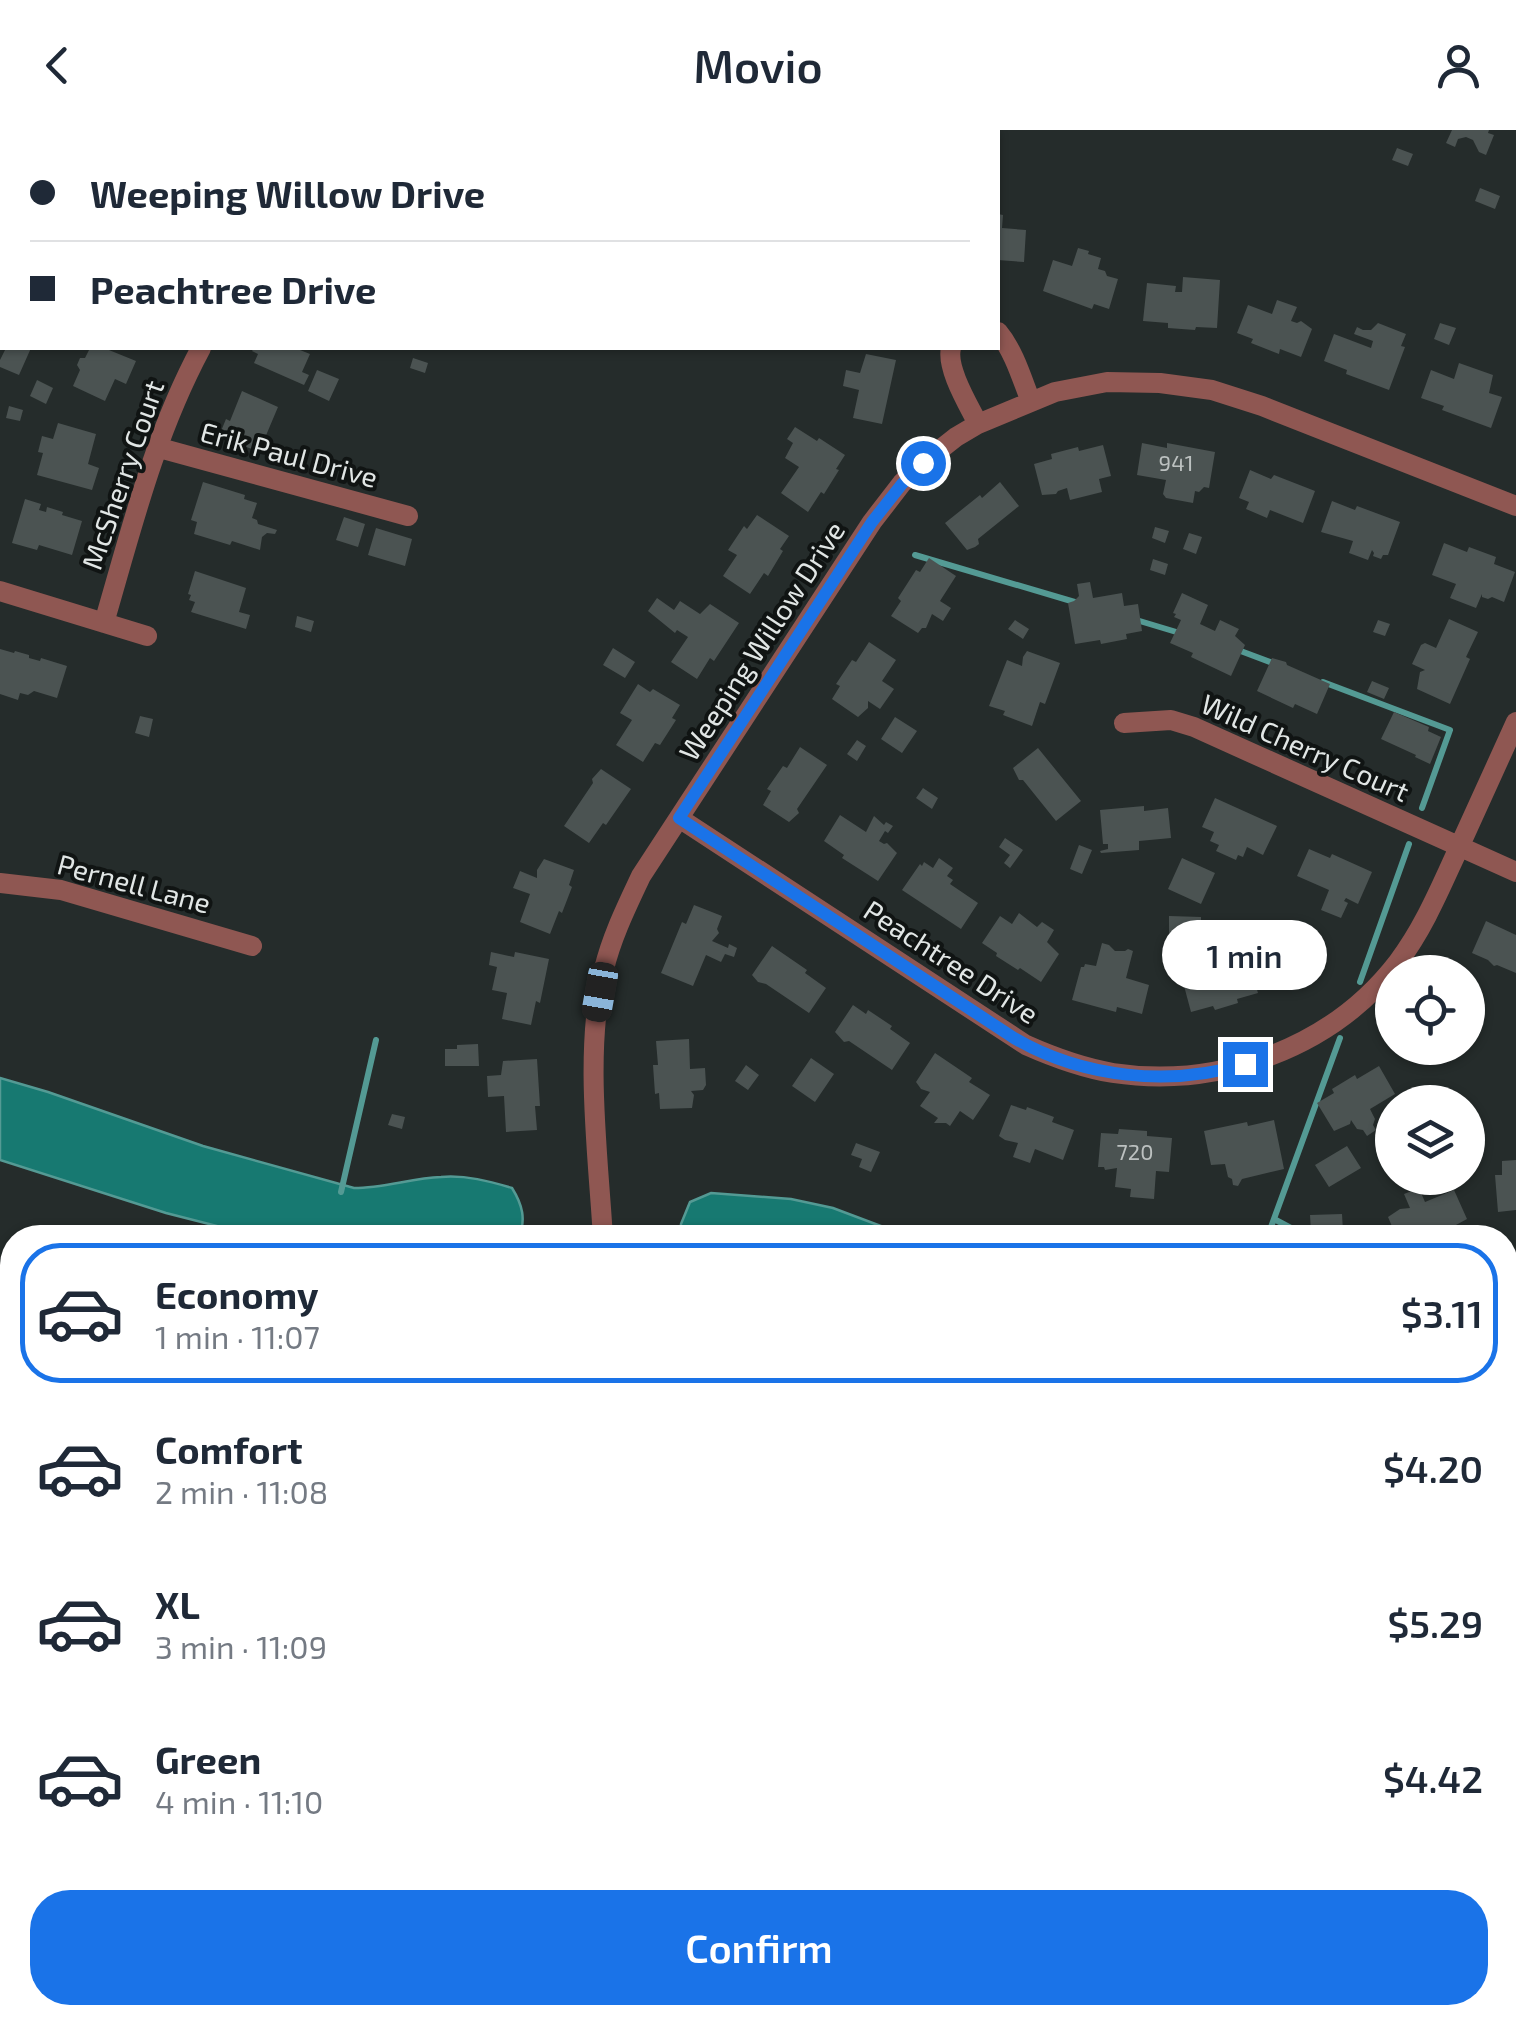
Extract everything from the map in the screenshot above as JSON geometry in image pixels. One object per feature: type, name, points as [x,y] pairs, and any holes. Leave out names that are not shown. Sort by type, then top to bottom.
[{"type":"street","points":[[1000,335],[1031,402]]},
{"type":"street","name":"McSherry Court","points":[[104,623],[156,447],[200,350]]},
{"type":"street","points":[[950,350],[958,382],[978,424]]},
{"type":"street","name":"Weeping Willow Drive","points":[[602,1225],[594,1068],[596,1016],[604,969],[617,928],[641,876],[872,522],[902,484],[956,437],[1055,392],[1107,382],[1160,382],[1212,390],[1262,406],[1516,506]]},
{"type":"street","name":"Erik Paul Drive","points":[[156,447],[408,516]]},
{"type":"street","points":[[0,591],[146,636]]},
{"type":"street","name":"Wild Cherry Court","points":[[1124,723],[1172,720],[1194,727],[1516,872]]},
{"type":"street","name":"Peachtree Drive","points":[[679,818],[1050,1056],[1111,1072],[1153,1077],[1219,1072],[1270,1057],[1304,1041],[1367,996],[1398,962],[1428,913],[1516,722]]},
{"type":"street","name":"Pernell Lane","points":[[0,883],[61,890],[252,946]]},
{"type":"water","points":[[0,1078],[203,1146],[354,1188],[450,1177],[503,1185],[512,1188],[523,1218],[522,1225],[213,1225],[0,1160]]},
{"type":"water","points":[[711,1193],[791,1199],[833,1208],[878,1225],[681,1225],[690,1202]]},
{"type":"building","points":[[1452,130],[1489,130],[1494,135],[1486,155],[1466,137],[1458,139],[1455,147],[1446,143]]},
{"type":"building","points":[[1397,148],[1413,154],[1408,166],[1392,160]]},
{"type":"building","points":[[1480,188],[1500,196],[1495,209],[1475,201]]},
{"type":"building","points":[[1000,214],[1002,228],[1026,230],[1024,262],[1000,260]]},
{"type":"building","points":[[1078,248],[1101,258],[1098,269],[1118,279],[1109,309],[1094,304],[1092,309],[1043,291],[1053,260],[1072,266]]},
{"type":"building","points":[[1183,277],[1220,280],[1217,328],[1168,328],[1168,323],[1143,321],[1147,283],[1176,286],[1175,292],[1182,292]]},
{"type":"building","points":[[1277,300],[1297,307],[1291,321],[1301,321],[1312,329],[1301,357],[1280,349],[1279,354],[1237,333],[1248,305],[1272,314]]},
{"type":"building","points":[[1378,323],[1406,334],[1389,390],[1324,361],[1334,334],[1371,348],[1373,341],[1354,334],[1357,327],[1371,330]]},
{"type":"building","points":[[1440,323],[1456,328],[1449,345],[1434,339]]},
{"type":"building","points":[[5,350],[30,350],[19,375],[0,367]]},
{"type":"building","points":[[89,350],[109,350],[136,361],[126,384],[115,379],[105,401],[73,386],[80,358],[85,358]]},
{"type":"building","points":[[300,350],[310,354],[302,372],[309,375],[304,385],[254,363],[258,354],[252,351]]},
{"type":"building","points":[[866,354],[896,360],[882,424],[853,418],[859,390],[843,386],[846,370],[860,373]]},
{"type":"building","points":[[413,358],[428,363],[425,373],[410,368]]},
{"type":"building","points":[[1459,363],[1493,375],[1489,393],[1502,397],[1491,428],[1421,398],[1431,370],[1454,379]]},
{"type":"building","points":[[317,370],[339,379],[329,401],[308,391]]},
{"type":"building","points":[[37,380],[53,388],[46,404],[30,396]]},
{"type":"building","points":[[242,391],[278,407],[259,452],[219,436]]},
{"type":"building","points":[[9,406],[23,410],[20,421],[6,418]]},
{"type":"building","points":[[58,423],[96,434],[88,464],[99,468],[92,490],[37,475],[43,453],[38,452],[42,436],[53,439]]},
{"type":"building","points":[[795,427],[845,455],[824,494],[821,492],[808,512],[781,493],[799,467],[785,458],[793,443],[787,439]]},
{"type":"building","points":[[1142,443],[1167,448],[1167,443],[1215,452],[1209,488],[1195,491],[1193,503],[1166,498],[1166,480],[1137,475]]},
{"type":"building","points":[[1103,445],[1111,476],[1099,479],[1102,492],[1070,500],[1067,488],[1042,495],[1034,464],[1052,459],[1051,454]]},
{"type":"building","points":[[1250,470],[1315,491],[1303,523],[1270,510],[1267,518],[1246,509],[1249,502],[1239,498]]},
{"type":"building","points":[[203,482],[245,495],[244,499],[257,503],[252,518],[277,530],[275,534],[262,537],[260,550],[194,534],[197,522],[191,520]]},
{"type":"building","points":[[1000,482],[1019,506],[978,539],[979,544],[967,550],[945,523]]},
{"type":"building","points":[[25,499],[41,504],[39,510],[46,512],[47,507],[82,521],[72,555],[39,545],[37,550],[12,543]]},
{"type":"building","points":[[1332,501],[1400,522],[1388,555],[1381,559],[1373,556],[1372,550],[1368,560],[1349,553],[1353,541],[1321,532]]},
{"type":"building","points":[[757,515],[789,536],[768,576],[764,573],[750,594],[723,576],[737,555],[728,550]]},
{"type":"building","points":[[344,517],[365,524],[358,547],[336,540]]},
{"type":"building","points":[[1155,527],[1169,531],[1165,543],[1152,538]]},
{"type":"building","points":[[376,528],[412,539],[405,566],[368,555]]},
{"type":"building","points":[[1189,533],[1202,537],[1196,554],[1183,549]]},
{"type":"building","points":[[1444,543],[1496,557],[1494,564],[1515,572],[1504,602],[1482,594],[1476,608],[1450,598],[1456,584],[1432,575]]},
{"type":"building","points":[[929,558],[956,576],[940,601],[951,608],[943,621],[932,614],[926,628],[918,633],[891,616],[916,570],[920,572]]},
{"type":"building","points":[[1153,559],[1168,564],[1165,575],[1150,570]]},
{"type":"building","points":[[195,571],[246,588],[239,612],[250,615],[246,629],[191,612],[195,602],[189,600],[188,594]]},
{"type":"building","points":[[1090,582],[1093,598],[1122,593],[1124,606],[1138,604],[1142,631],[1126,634],[1127,639],[1075,644],[1068,603],[1079,596],[1077,584]]},
{"type":"building","points":[[1182,593],[1208,605],[1200,624],[1215,631],[1220,620],[1239,629],[1235,636],[1245,645],[1231,676],[1170,643],[1181,620],[1173,613]]},
{"type":"building","points":[[657,598],[674,610],[680,601],[700,614],[710,604],[739,623],[697,679],[671,662],[688,637],[677,630],[675,633],[648,611]]},
{"type":"building","points":[[297,616],[314,621],[311,632],[295,627]]},
{"type":"building","points":[[1449,619],[1478,632],[1450,704],[1417,689],[1420,672],[1425,670],[1412,664],[1421,645],[1436,648]]},
{"type":"building","points":[[1015,620],[1029,629],[1023,639],[1008,629]]},
{"type":"building","points":[[1378,620],[1390,624],[1385,636],[1373,632]]},
{"type":"building","points":[[869,642],[896,660],[882,681],[894,689],[880,709],[868,701],[868,708],[858,717],[832,699],[840,686],[836,684]]},
{"type":"building","points":[[613,648],[635,662],[625,678],[603,665]]},
{"type":"building","points":[[0,649],[67,666],[57,698],[34,691],[28,695],[20,693],[18,700],[0,694]]},
{"type":"building","points":[[1027,651],[1060,663],[1032,726],[989,706],[1007,660],[1022,666]]},
{"type":"building","points":[[1272,658],[1330,684],[1317,714],[1257,691]]},
{"type":"building","points":[[1372,681],[1389,688],[1384,699],[1367,692]]},
{"type":"building","points":[[638,684],[680,705],[672,718],[676,720],[660,745],[655,743],[643,762],[616,745],[632,720],[620,713]]},
{"type":"building","points":[[1394,712],[1429,727],[1428,731],[1441,737],[1430,764],[1381,739]]},
{"type":"building","points":[[140,716],[153,719],[149,737],[135,733]]},
{"type":"building","points":[[895,717],[917,731],[902,753],[881,739]]},
{"type":"building","points":[[857,740],[866,746],[857,761],[847,754]]},
{"type":"building","points":[[800,747],[827,765],[797,809],[799,813],[789,822],[763,805],[771,791],[767,789]]},
{"type":"building","points":[[1038,748],[1081,801],[1056,821],[1013,768]]},
{"type":"building","points":[[601,769],[631,789],[589,843],[564,826]]},
{"type":"building","points":[[923,788],[938,798],[932,809],[916,798]]},
{"type":"building","points":[[1215,798],[1277,826],[1263,855],[1247,847],[1243,857],[1238,855],[1236,860],[1216,851],[1219,845],[1210,841],[1214,832],[1202,827]]},
{"type":"building","points":[[1144,806],[1144,811],[1168,808],[1171,838],[1139,841],[1139,850],[1101,853],[1108,849],[1108,844],[1103,844],[1100,810]]},
{"type":"building","points":[[840,815],[866,832],[874,816],[884,825],[886,822],[893,826],[879,841],[897,853],[878,881],[824,841]]},
{"type":"building","points":[[1005,838],[1023,850],[1010,868],[1004,863],[1010,855],[999,847]]},
{"type":"building","points":[[1079,845],[1092,850],[1082,874],[1070,869]]},
{"type":"building","points":[[1309,849],[1330,858],[1332,854],[1372,872],[1358,904],[1346,898],[1348,903],[1341,918],[1321,910],[1329,890],[1297,876]]},
{"type":"building","points":[[939,858],[953,868],[947,876],[953,880],[950,884],[978,903],[961,929],[902,890],[920,864],[924,862],[933,868]]},
{"type":"building","points":[[1182,858],[1215,873],[1201,904],[1168,889]]},
{"type":"building","points":[[544,859],[574,870],[569,885],[572,887],[550,934],[520,922],[530,894],[513,888],[520,871],[537,878]]},
{"type":"building","points":[[694,905],[722,916],[719,933],[712,941],[737,948],[734,957],[725,954],[721,962],[706,955],[693,986],[661,973],[682,922],[686,924]]},
{"type":"building","points":[[1019,913],[1037,927],[1042,922],[1054,930],[1047,942],[1059,954],[1041,982],[996,956],[982,943],[1000,916],[1012,924]]},
{"type":"building","points":[[1169,916],[1201,917],[1201,951],[1169,950]]},
{"type":"building","points":[[1486,921],[1516,935],[1516,973],[1494,966],[1485,955],[1472,953]]},
{"type":"building","points":[[1102,943],[1115,951],[1133,951],[1126,978],[1149,985],[1142,1014],[1117,1007],[1116,1012],[1072,1000],[1081,967],[1096,966]]},
{"type":"building","points":[[772,946],[826,988],[809,1013],[752,975]]},
{"type":"building","points":[[491,952],[549,959],[531,1025],[502,1019],[507,993],[492,990],[497,967],[489,965]]},
{"type":"building","points":[[1210,963],[1213,973],[1249,963],[1258,993],[1215,1010],[1213,1006],[1191,1012],[1183,982],[1188,981],[1186,976],[1198,973],[1196,967]]},
{"type":"building","points":[[853,1005],[892,1026],[890,1029],[910,1043],[892,1070],[849,1041],[844,1042],[835,1032]]},
{"type":"building","points":[[689,1039],[690,1069],[705,1068],[706,1085],[703,1090],[691,1091],[692,1108],[660,1109],[653,1065],[658,1065],[656,1041]]},
{"type":"building","points":[[478,1044],[479,1066],[445,1066],[445,1049]]},
{"type":"building","points":[[935,1053],[990,1095],[973,1120],[960,1111],[950,1126],[934,1123],[938,1118],[920,1106],[930,1092],[916,1082]]},
{"type":"building","points":[[811,1058],[834,1074],[815,1102],[792,1086]]},
{"type":"building","points":[[537,1059],[537,1130],[506,1132],[504,1096],[488,1097],[487,1076],[501,1075],[503,1061]]},
{"type":"building","points":[[746,1065],[759,1075],[748,1090],[735,1081]]},
{"type":"building","points":[[1379,1066],[1390,1085],[1375,1085],[1375,1106],[1370,1109],[1375,1131],[1367,1136],[1351,1120],[1334,1131],[1317,1103],[1355,1075],[1357,1079]]},
{"type":"building","points":[[1011,1105],[1054,1117],[1052,1122],[1074,1130],[1063,1160],[1035,1149],[1030,1163],[1013,1157],[1018,1143],[999,1136]]},
{"type":"building","points":[[392,1114],[405,1117],[402,1129],[388,1125]]},
{"type":"building","points":[[1274,1120],[1284,1169],[1242,1179],[1238,1186],[1228,1177],[1225,1164],[1211,1165],[1204,1131]]},
{"type":"building","points":[[1119,1129],[1172,1138],[1169,1172],[1156,1171],[1154,1199],[1130,1197],[1131,1189],[1115,1187],[1117,1168],[1098,1167],[1101,1133],[1118,1134]]},
{"type":"building","points":[[856,1143],[880,1152],[871,1172],[859,1167],[862,1159],[851,1155]]},
{"type":"building","points":[[1347,1146],[1361,1168],[1329,1187],[1315,1165]]},
{"type":"building","points":[[1516,1160],[1516,1210],[1498,1212],[1495,1175],[1502,1175],[1502,1161]]},
{"type":"building","points":[[1404,1195],[1422,1195],[1425,1202],[1442,1195],[1456,1195],[1467,1219],[1456,1225],[1391,1225],[1388,1217],[1410,1208]]},
{"type":"building","points":[[1342,1214],[1343,1225],[1311,1225],[1310,1215]]},
{"type":"waterway","points":[[915,555],[1078,603]]},
{"type":"waterway","points":[[1133,619],[1183,634]]},
{"type":"waterway","points":[[1238,650],[1278,665]]},
{"type":"waterway","points":[[1323,682],[1450,730],[1422,808]]},
{"type":"waterway","points":[[1360,982],[1409,844]]},
{"type":"waterway","points":[[1272,1225],[1340,1038]]},
{"type":"waterway","points":[[341,1192],[376,1040]]},
{"type":"waterway","points":[[1274,1219],[1285,1225]]},
{"type":"route","points":[[923,463],[872,522],[679,818],[1014,1038],[1050,1056],[1111,1072],[1153,1077],[1219,1072],[1245,1064]]}]
